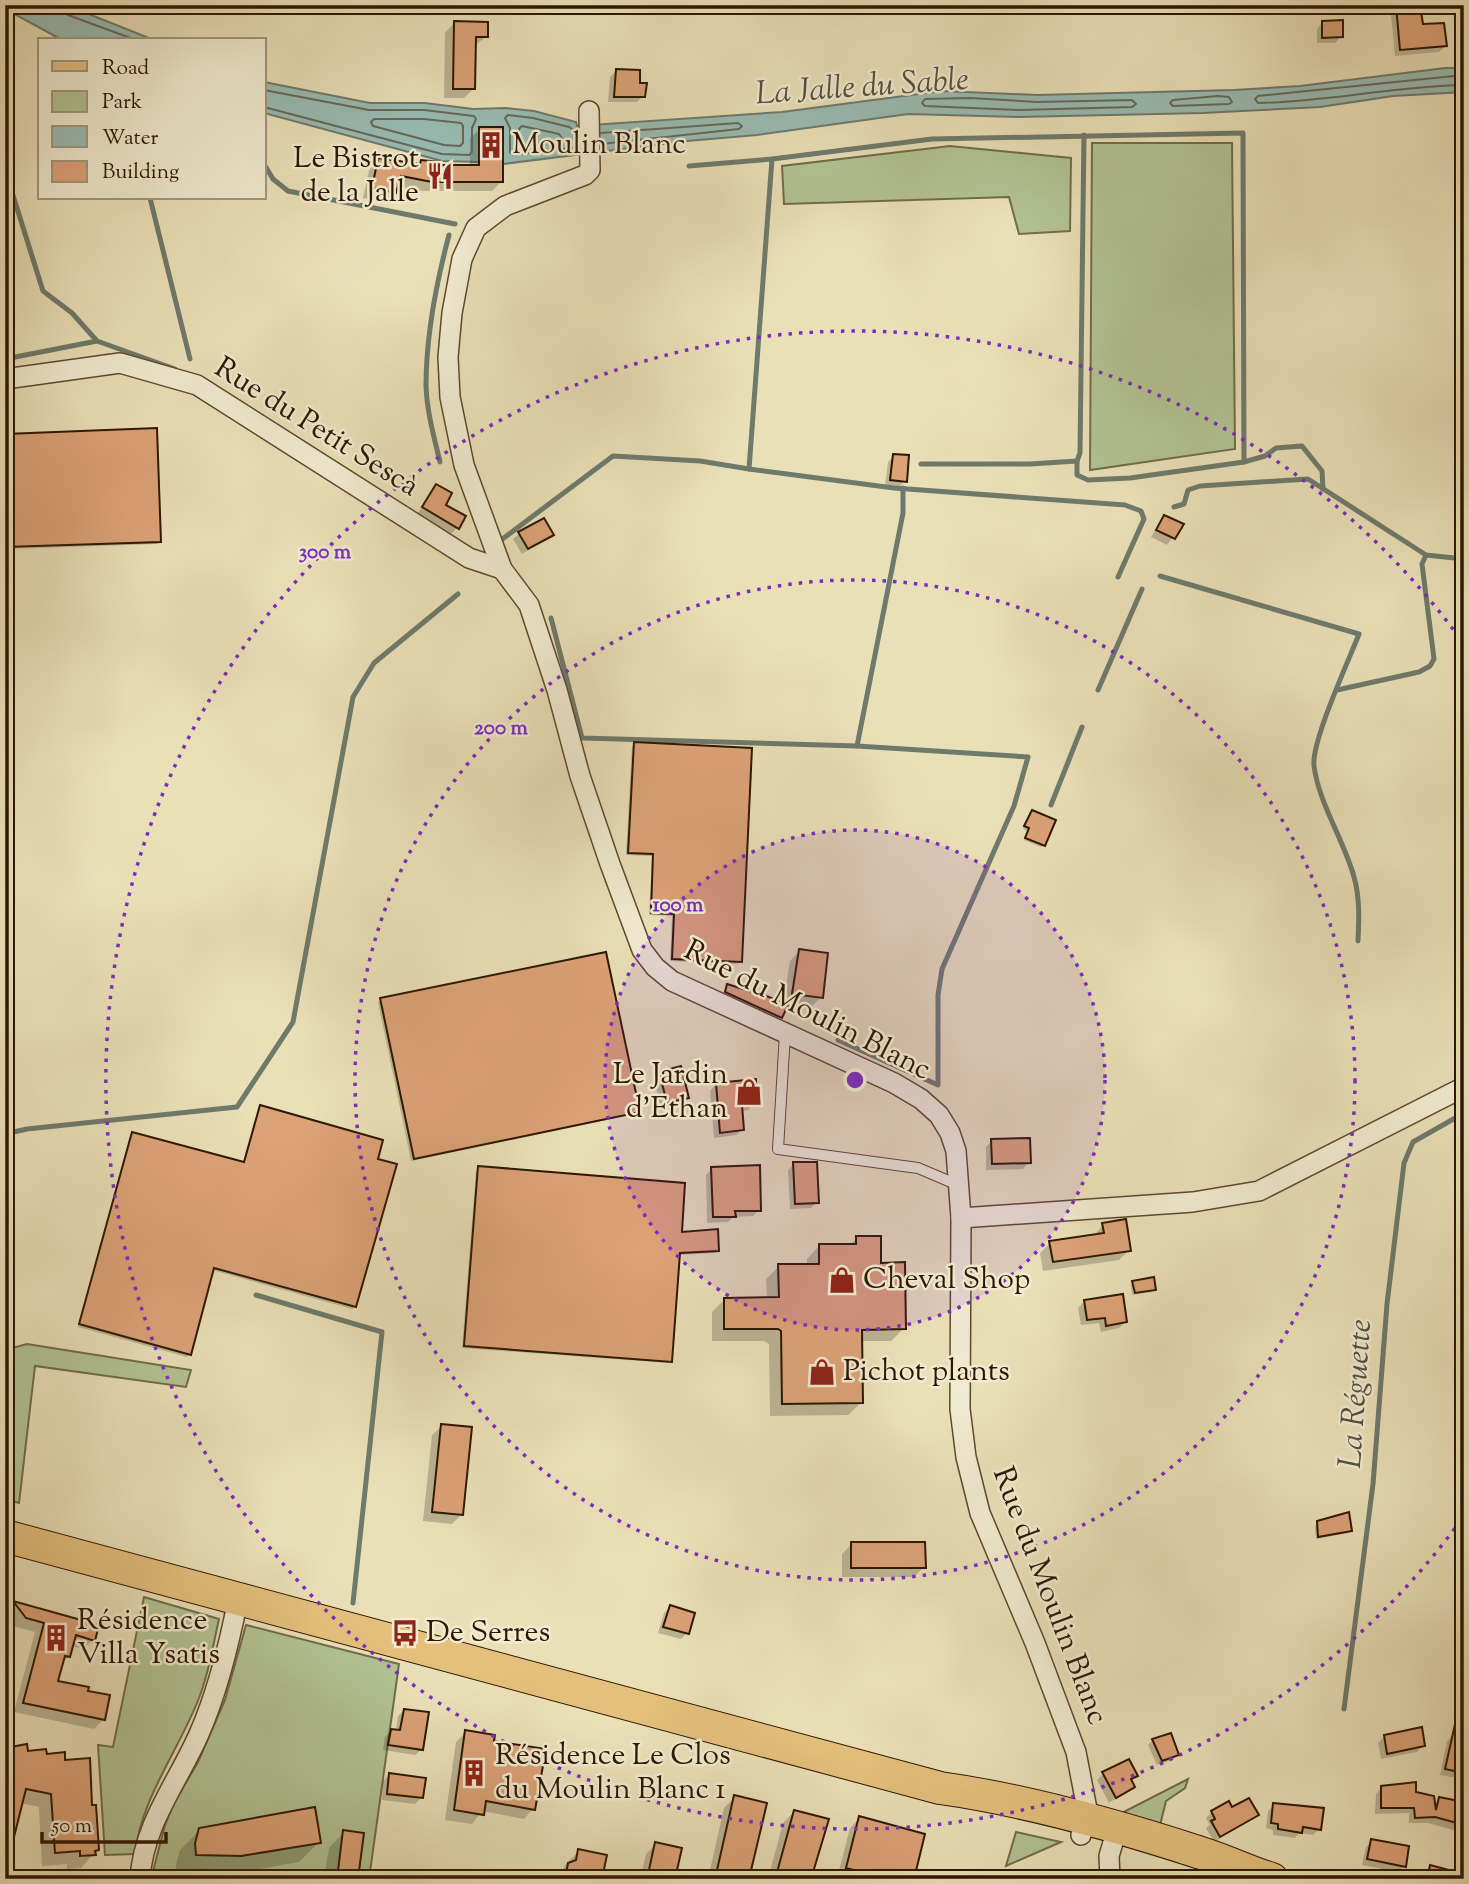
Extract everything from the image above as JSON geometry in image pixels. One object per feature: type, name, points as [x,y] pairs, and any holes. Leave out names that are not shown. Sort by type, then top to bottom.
[{"type":"main road","points":[[5,1536],[940,1788],[996,1796],[1084,1828],[1203,1853],[1269,1878]]},
{"type":"street","name":"Rue du Moulin Blanc","points":[[589,111],[590,170],[585,175],[505,206],[476,228],[466,248],[452,313],[448,357],[450,397],[464,465],[502,569],[529,605],[557,690],[580,776],[642,950],[655,967],[672,981],[894,1083],[939,1115],[950,1133],[956,1151],[961,1218],[960,1409],[968,1466],[980,1513],[1035,1643],[1076,1752],[1087,1809],[1084,1828]]},
{"type":"street","name":"Rue du Petit Sescà","points":[[5,379],[120,363],[197,385],[468,558],[502,569]]},
{"type":"street","points":[[961,1218],[1193,1202],[1259,1191],[1464,1087]]},
{"type":"street","points":[[140,1879],[144,1849],[152,1825],[212,1704],[238,1599]]},
{"type":"street","points":[[1110,1879],[1109,1856],[1114,1836]]},
{"type":"lane","points":[[785,1034],[778,1149],[918,1168],[959,1186]]},
{"type":"green space","points":[[1092,143],[1232,143],[1235,449],[1090,470]]},
{"type":"green space","points":[[950,146],[1071,158],[1070,231],[1019,234],[1009,197],[784,204],[782,166]]},
{"type":"green space","points":[[27,1344],[191,1370],[186,1387],[35,1366],[19,1503],[5,1499],[5,1350]]},
{"type":"green space","points":[[144,1597],[219,1619],[202,1688],[145,1813],[135,1854],[105,1855],[98,1745],[113,1747]]},
{"type":"green space","points":[[246,1625],[399,1664],[369,1879],[151,1879],[165,1825],[174,1803],[198,1762],[225,1700]]},
{"type":"green space","points":[[1188,1779],[1185,1788],[1166,1801],[1159,1829],[1112,1818]]},
{"type":"green space","points":[[1016,1832],[1061,1842],[1006,1866]]},
{"type":"water","points":[[5,5],[66,5],[149,38],[58,38],[5,9]]},
{"type":"water","points":[[1464,68],[1464,92],[1393,96],[1320,107],[1203,113],[1018,117],[908,114],[757,135],[503,164],[503,127],[479,127],[479,162],[442,161],[266,114],[266,82],[370,103],[425,103],[473,109],[534,111],[576,122],[577,126],[782,112],[942,91],[1037,95],[1300,86]]},
{"type":"building","points":[[1420,5],[1423,24],[1444,23],[1447,46],[1400,50],[1396,6]]},
{"type":"building","points":[[1343,20],[1343,37],[1322,38],[1322,21]]},
{"type":"building","points":[[454,21],[488,22],[488,37],[476,37],[475,89],[453,89]]},
{"type":"building","points":[[616,69],[640,70],[640,83],[647,83],[645,97],[614,97]]},
{"type":"building","points":[[479,127],[503,127],[503,182],[432,182],[401,176],[396,193],[372,188],[378,158],[420,164],[421,160],[441,162],[441,165],[479,165]]},
{"type":"building","points":[[157,428],[161,542],[5,547],[5,434]]},
{"type":"building","points":[[893,454],[909,455],[907,482],[890,480]]},
{"type":"building","points":[[436,484],[452,493],[446,505],[466,516],[459,529],[422,507]]},
{"type":"building","points":[[1164,515],[1184,524],[1175,539],[1156,530]]},
{"type":"building","points":[[544,518],[554,535],[528,549],[518,532]]},
{"type":"building","points":[[634,742],[752,748],[742,962],[672,959],[674,914],[651,913],[653,854],[628,853]]},
{"type":"building","points":[[1032,810],[1056,820],[1045,846],[1025,838],[1029,828],[1024,826]]},
{"type":"building","points":[[799,949],[828,953],[823,998],[792,994]]},
{"type":"building","points":[[606,952],[640,1112],[414,1159],[380,998]]},
{"type":"building","points":[[727,984],[757,992],[788,1005],[782,1018],[725,992]]},
{"type":"building","points":[[681,1066],[689,1098],[667,1103],[659,1072]]},
{"type":"building","points":[[756,1079],[756,1105],[742,1105],[744,1130],[720,1133],[716,1083]]},
{"type":"building","points":[[260,1105],[383,1140],[378,1159],[397,1164],[356,1307],[214,1268],[191,1355],[79,1324],[132,1132],[244,1162]]},
{"type":"building","points":[[1030,1138],[1031,1163],[992,1164],[991,1139]]},
{"type":"building","points":[[793,1162],[817,1162],[819,1203],[795,1204]]},
{"type":"building","points":[[760,1165],[761,1211],[735,1211],[736,1217],[713,1217],[711,1167]]},
{"type":"building","points":[[478,1166],[685,1183],[682,1232],[718,1229],[719,1251],[680,1253],[672,1362],[464,1346]]},
{"type":"building","points":[[1126,1219],[1131,1251],[1053,1262],[1049,1241],[1104,1233],[1102,1223]]},
{"type":"building","points":[[856,1236],[881,1236],[881,1263],[905,1262],[906,1329],[862,1330],[863,1403],[782,1404],[781,1331],[724,1329],[724,1298],[779,1297],[778,1264],[819,1264],[819,1244],[856,1244]]},
{"type":"building","points":[[1154,1277],[1156,1290],[1135,1293],[1132,1281]]},
{"type":"building","points":[[1123,1294],[1127,1322],[1106,1326],[1105,1318],[1087,1320],[1084,1300]]},
{"type":"building","points":[[441,1424],[472,1427],[463,1515],[432,1512]]},
{"type":"building","points":[[1349,1512],[1352,1531],[1318,1537],[1317,1521]]},
{"type":"building","points":[[851,1542],[925,1542],[926,1568],[851,1568]]},
{"type":"building","points":[[13,1601],[99,1625],[95,1641],[76,1635],[70,1657],[65,1656],[58,1681],[89,1687],[88,1691],[110,1695],[105,1720],[23,1703],[44,1623],[26,1618]]},
{"type":"building","points":[[670,1605],[695,1613],[689,1634],[663,1627]]},
{"type":"building","points":[[404,1709],[429,1712],[423,1750],[388,1745],[391,1729],[400,1730]]},
{"type":"building","points":[[1458,1711],[1464,1712],[1464,1773],[1445,1769]]},
{"type":"building","points":[[1422,1727],[1425,1746],[1387,1754],[1384,1735]]},
{"type":"building","points":[[465,1730],[495,1735],[494,1741],[546,1749],[535,1810],[486,1801],[484,1815],[454,1810]]},
{"type":"building","points":[[1171,1733],[1179,1755],[1162,1761],[1152,1739]]},
{"type":"building","points":[[27,1744],[28,1751],[46,1749],[47,1754],[65,1752],[65,1760],[90,1758],[92,1805],[96,1805],[99,1850],[95,1851],[96,1855],[80,1856],[80,1851],[55,1853],[51,1794],[26,1789],[10,1853],[5,1853],[5,1748]]},
{"type":"building","points":[[1129,1759],[1138,1776],[1131,1779],[1135,1787],[1116,1798],[1102,1772]]},
{"type":"building","points":[[389,1773],[426,1778],[423,1798],[387,1794]]},
{"type":"building","points":[[1416,1782],[1416,1792],[1434,1796],[1436,1810],[1439,1797],[1464,1802],[1464,1825],[1435,1817],[1415,1818],[1414,1808],[1381,1808],[1381,1786]]},
{"type":"building","points":[[734,1795],[767,1803],[749,1879],[715,1879]]},
{"type":"building","points":[[1249,1798],[1259,1815],[1220,1837],[1211,1821],[1215,1819],[1211,1811],[1229,1801],[1232,1807]]},
{"type":"building","points":[[1273,1803],[1324,1808],[1321,1830],[1303,1827],[1302,1833],[1278,1829],[1278,1824],[1271,1823]]},
{"type":"building","points":[[315,1807],[321,1843],[241,1856],[196,1855],[195,1843],[199,1828]]},
{"type":"building","points":[[794,1810],[829,1819],[811,1879],[776,1876]]},
{"type":"building","points":[[859,1816],[925,1834],[914,1879],[887,1879],[846,1868]]},
{"type":"building","points":[[343,1830],[364,1833],[358,1879],[337,1879]]},
{"type":"building","points":[[1371,1839],[1409,1846],[1406,1867],[1367,1859]]},
{"type":"building","points":[[655,1842],[682,1848],[675,1879],[647,1879]]},
{"type":"building","points":[[578,1849],[607,1855],[602,1879],[565,1879],[568,1863],[576,1860]]},
{"type":"building","points":[[1430,1865],[1464,1874],[1464,1879],[1427,1879]]},
{"type":"waterway","points":[[689,166],[772,159],[932,139],[1243,133],[1244,462]]},
{"type":"waterway","points":[[1084,135],[1080,453],[1077,475],[1088,480],[1130,478],[1244,462],[1265,456],[1276,448],[1302,446],[1322,471],[1323,489]]},
{"type":"waterway","points":[[772,159],[749,469],[894,488],[1125,505],[1141,511],[1144,519],[1118,577]]},
{"type":"waterway","points":[[266,167],[273,179],[288,191],[455,224]]},
{"type":"waterway","points":[[5,170],[43,291],[72,313],[97,341],[175,369]]},
{"type":"waterway","points":[[150,200],[190,359]]},
{"type":"waterway","points":[[440,462],[428,405],[426,367],[433,310],[449,235]]},
{"type":"waterway","points":[[5,359],[97,341]]},
{"type":"waterway","points":[[501,540],[613,456],[700,461],[749,469]]},
{"type":"waterway","points":[[921,464],[1077,461]]},
{"type":"waterway","points":[[1174,507],[1184,504],[1188,490],[1200,486],[1308,479],[1426,555],[1464,559]]},
{"type":"waterway","points":[[838,1040],[938,1085],[938,995],[942,969],[1014,806],[1028,757],[857,746],[903,513],[903,488]]},
{"type":"waterway","points":[[1337,690],[1419,672],[1430,666],[1434,659],[1422,564],[1426,555]]},
{"type":"waterway","points":[[1160,576],[1359,634],[1324,721],[1314,766],[1326,808],[1354,877],[1358,901],[1358,941]]},
{"type":"waterway","points":[[1098,690],[1142,589]]},
{"type":"waterway","points":[[5,1134],[27,1129],[237,1107],[293,1022],[353,697],[374,663],[458,594]]},
{"type":"waterway","points":[[551,618],[582,738],[857,746]]},
{"type":"waterway","points":[[1051,805],[1082,727]]},
{"type":"waterway","name":"La Réguette","points":[[1344,1709],[1373,1484],[1387,1304],[1404,1163],[1413,1142],[1464,1113]]},
{"type":"waterway","points":[[256,1295],[382,1332],[353,1603]]},
{"type":"place","name":"Moulin Blanc","points":[[491,145]]},
{"type":"place","name":"Le Bistrot de la Jalle","points":[[440,176]]},
{"type":"place","name":"Le Jardin d'Ethan","points":[[749,1092]]},
{"type":"place","name":"Cheval Shop","points":[[842,1280]]},
{"type":"place","name":"Pichot plants","points":[[822,1372]]},
{"type":"place","name":"De Serres","points":[[405,1633]]},
{"type":"place","name":"Résidence Villa Ysatis","points":[[56,1638]]},
{"type":"place","name":"Résidence Le Clos du Moulin Blanc 1","points":[[474,1773]]},
{"type":"water label","name":"La Jalle du Sable","points":[[862,88]]}]
